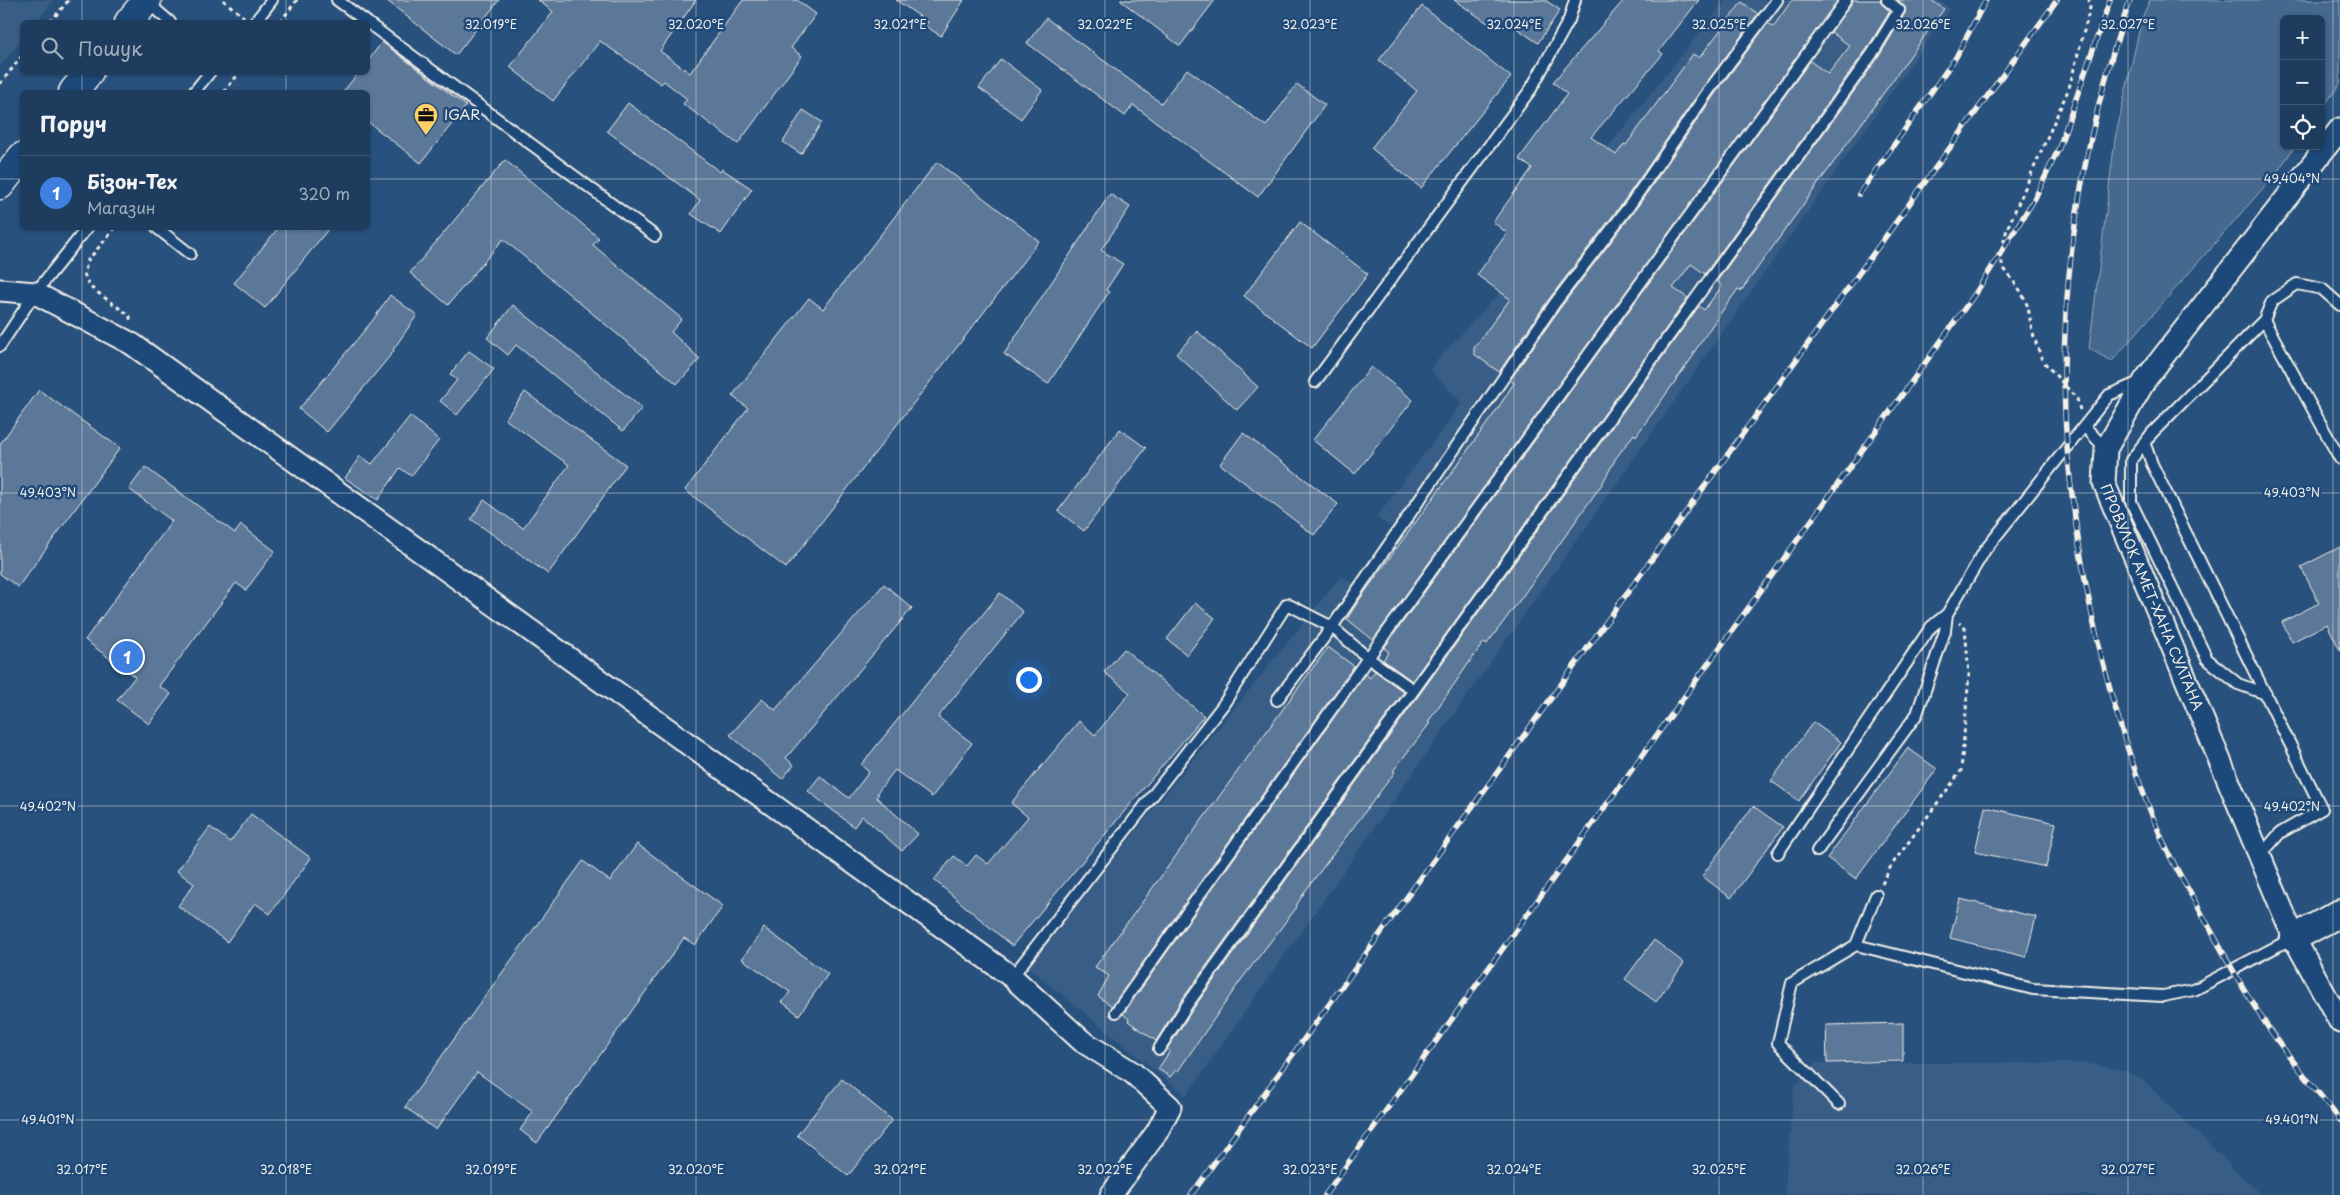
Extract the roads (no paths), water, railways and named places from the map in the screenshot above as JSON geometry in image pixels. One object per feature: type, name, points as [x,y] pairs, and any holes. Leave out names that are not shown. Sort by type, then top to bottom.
[{"type":"main road","points":[[131,20],[146,0]]},
{"type":"main road","points":[[76,90],[87,75]]},
{"type":"main road","points":[[0,185],[20,159]]},
{"type":"street","name":"ПРОВУЛОК АМЕТ-ХАНА СУЛТАНА","points":[[2340,129],[2145,380],[2106,449],[2104,483],[2294,938],[2340,1022]]},
{"type":"street","points":[[0,290],[35,293],[132,344],[1012,977],[1082,1041],[1133,1073],[1170,1108],[1157,1132],[1111,1195]]},
{"type":"street","points":[[2294,938],[2340,913]]},
{"type":"lane","points":[[146,0],[168,20]]},
{"type":"lane","points":[[256,20],[272,0]]},
{"type":"lane","points":[[337,0],[363,20]]},
{"type":"lane","points":[[1315,382],[1531,89],[1569,20],[1575,0]]},
{"type":"lane","points":[[1277,700],[1332,627],[1554,303],[1630,205],[1709,90],[1777,0]]},
{"type":"lane","points":[[1116,1012],[1368,658],[1846,0]]},
{"type":"lane","points":[[1159,1049],[1187,1005],[1412,690],[1872,54],[1899,10],[1887,0]]},
{"type":"lane","points":[[370,25],[655,236]]},
{"type":"lane","points":[[196,90],[208,75]]},
{"type":"lane","points":[[0,346],[35,293],[85,230]]},
{"type":"lane","points":[[160,230],[190,254]]},
{"type":"lane","points":[[2266,694],[2238,684],[2207,659],[2131,502],[2131,460],[2144,442],[2264,320],[2272,301],[2296,284],[2322,289],[2340,305]]},
{"type":"lane","points":[[2264,320],[2340,459]]},
{"type":"lane","points":[[1778,853],[1931,627],[1947,614],[1985,550],[2110,395],[2145,380]]},
{"type":"lane","points":[[2085,427],[2106,449]]},
{"type":"lane","points":[[2144,442],[2152,464],[2322,809],[2280,833],[2260,856]]},
{"type":"lane","points":[[1012,977],[1223,705],[1287,604],[1332,627],[1368,658],[1412,690]]},
{"type":"lane","points":[[1817,851],[1916,714],[1944,631],[1947,614]]},
{"type":"lane","points":[[1839,1104],[1778,1043],[1792,983],[1856,945],[1876,895]]},
{"type":"lane","points":[[1856,945],[2033,989],[2163,996],[2194,990],[2294,938]]},
{"type":"railway","points":[[1859,194],[1956,57],[1986,0]]},
{"type":"railway","points":[[1191,1195],[2057,0]]},
{"type":"railway","points":[[1325,1195],[1977,291],[2035,198],[2059,148],[2110,0]]},
{"type":"railway","points":[[2130,0],[2113,54],[2085,164],[2069,277],[2065,334],[2064,391],[2067,448],[2074,513],[2093,620],[2124,736],[2143,793],[2166,848],[2257,1010],[2285,1050],[2340,1120]]},
{"type":"place","name":"IGAR","points":[[426,136]]},
{"type":"place","name":"Бізон-Тех","points":[[127,657]]}]
